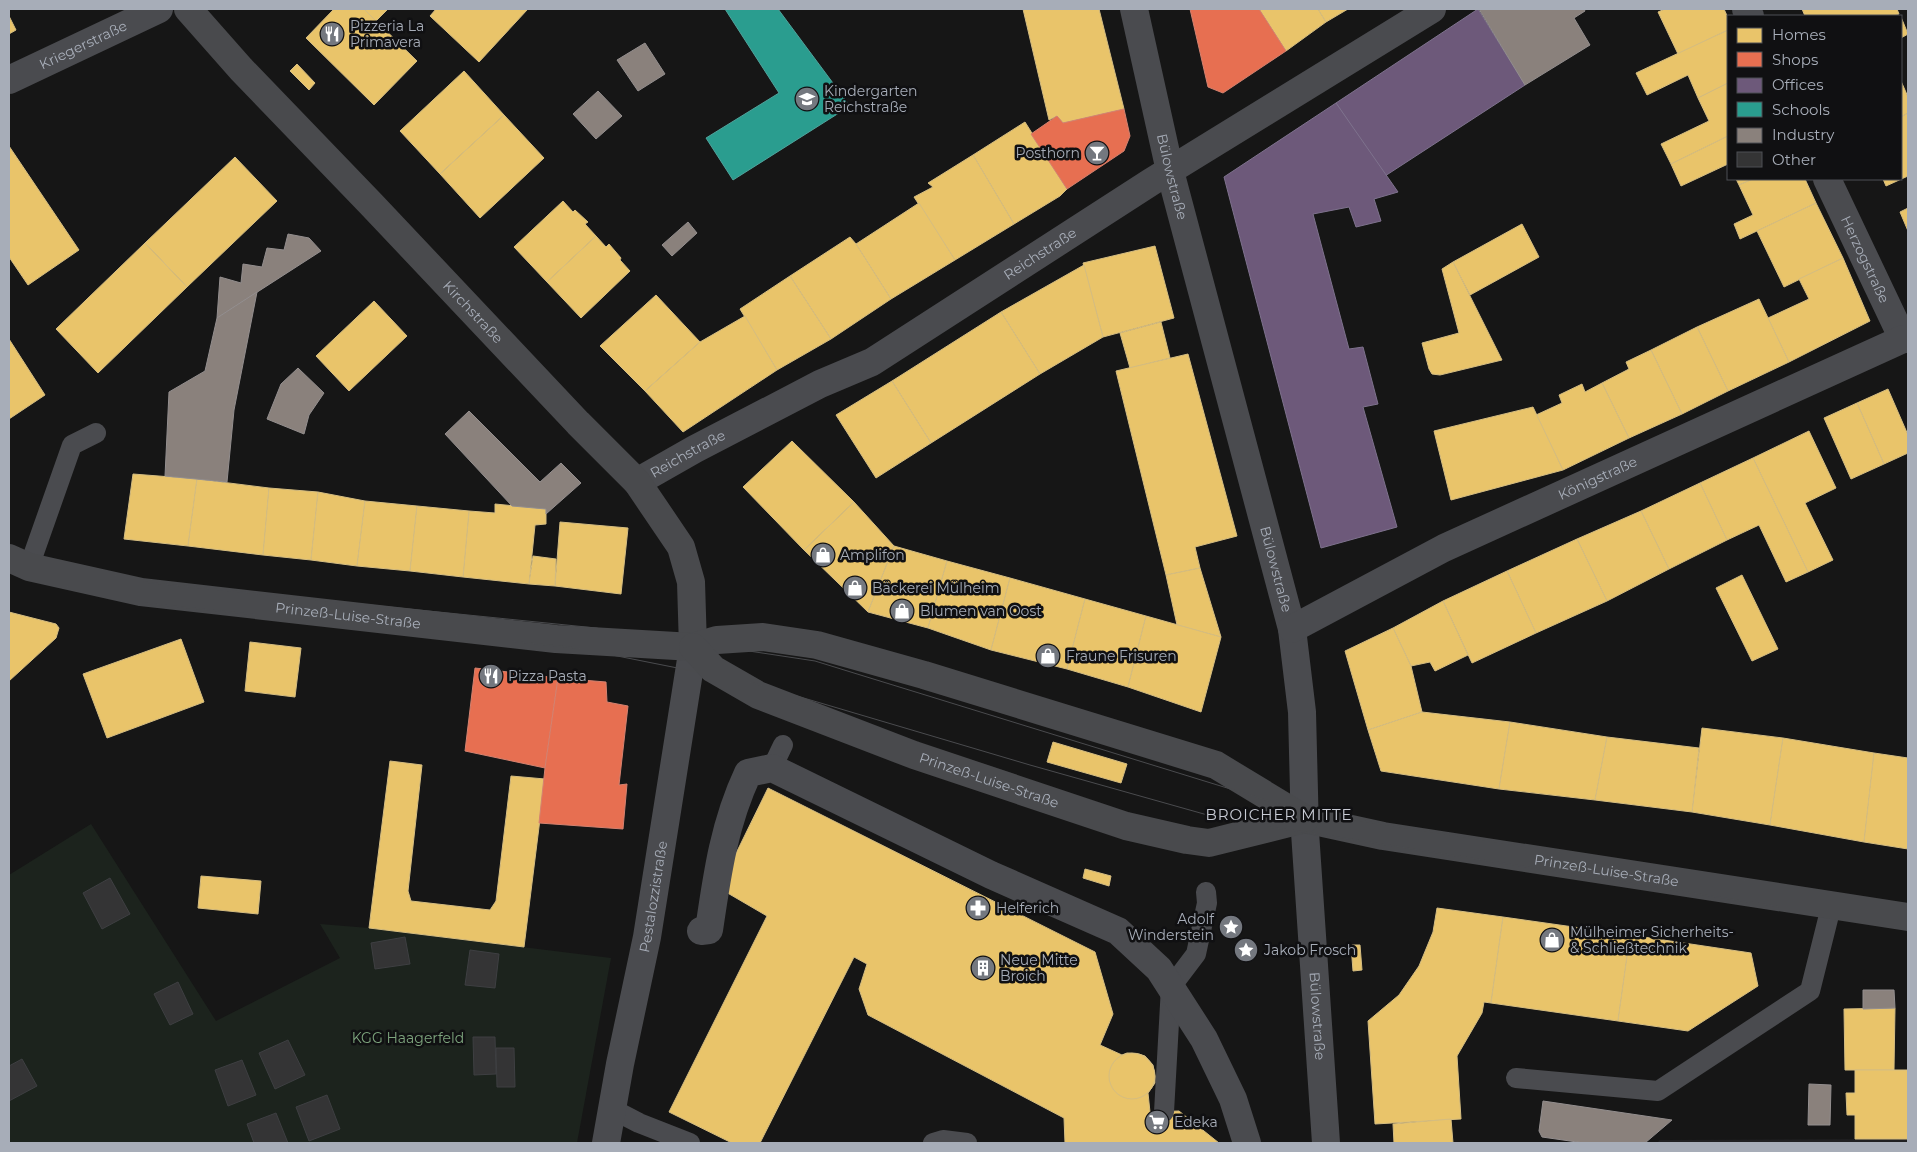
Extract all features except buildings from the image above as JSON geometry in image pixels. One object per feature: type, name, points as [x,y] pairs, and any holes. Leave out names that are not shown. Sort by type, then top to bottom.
[{"type":"main road","name":"Kirchstraße","points":[[188,9],[241,69],[578,423],[637,482],[680,546],[691,582],[693,647]]},
{"type":"main road","name":"Prinzeß-Luise-Straße","points":[[19,562],[141,592],[570,640],[693,647],[717,640],[763,637],[817,645],[1216,765],[1305,819],[1383,836],[1908,917]]},
{"type":"main road","name":"Prinzeß-Luise-Straße","points":[[693,647],[713,669],[758,695],[914,755],[1126,826],[1209,843],[1305,819]]},
{"type":"street","name":"Kriegerstraße","points":[[9,80],[159,9]]},
{"type":"street","name":"Bülowstraße","points":[[1134,9],[1170,170],[1292,628],[1302,712],[1305,819],[1326,1143]]},
{"type":"street","name":"Reichstraße","points":[[637,482],[695,449],[820,384],[872,362],[1170,170],[1432,9]]},
{"type":"street","name":"Herzogstraße","points":[[1827,180],[1906,339]]},
{"type":"street","name":"Königstraße","points":[[1292,628],[1444,548],[1906,339]]},
{"type":"street","name":"Pestalozzistraße","points":[[606,1143],[620,1064],[647,937],[693,647]]},
{"type":"street","points":[[701,931],[709,930],[719,861],[735,800],[748,773],[778,757],[991,875],[1118,931],[1159,969],[1208,1047],[1233,1099],[1247,1143]]},
{"type":"lane","points":[[19,562],[72,445],[96,433]]},
{"type":"lane","points":[[1164,1112],[1171,988],[1196,954],[1207,903],[1206,892]]},
{"type":"lane","points":[[1516,1078],[1658,1091],[1810,990],[1828,914],[1827,906]]},
{"type":"lane","points":[[612,1109],[639,1123],[690,1143]]},
{"type":"lane","points":[[932,1143],[943,1140],[967,1143]]},
{"type":"shaded area","points":[[1908,1139],[1908,1143],[1657,1143],[1660,1140]]},
{"type":"green space","name":"KGG Haagerfeld","points":[[91,824],[216,1021],[340,958],[320,924],[369,928],[611,958],[577,1143],[9,1143],[9,875]]},
{"type":"tram line","points":[[9,545],[33,556],[143,582],[596,628],[693,647],[749,651],[815,661],[1305,812],[1908,906]]},
{"type":"tram line","points":[[9,570],[24,577],[143,603],[577,648],[753,683],[1211,816],[1267,827],[1908,927]]},
{"type":"tram line","points":[[638,642],[722,672]]},
{"type":"place","name":"Pizzeria La Primavera","points":[[332,34]]},
{"type":"place","name":"Kindergarten Reichstraße","points":[[807,99]]},
{"type":"place","name":"Posthorn","points":[[1097,153]]},
{"type":"place","name":"Amplifon","points":[[823,555]]},
{"type":"place","name":"Bäckerei Mülheim","points":[[855,588]]},
{"type":"place","name":"Blumen van Oost","points":[[902,611]]},
{"type":"place","name":"Fraune Frisuren","points":[[1048,656]]},
{"type":"place","name":"Pizza Pasta","points":[[491,676]]},
{"type":"place","name":"Helferich","points":[[978,908]]},
{"type":"place","name":"Adolf Winderstein","points":[[1231,927]]},
{"type":"place","name":"Mülheimer Sicherheits- & Schließtechnik","points":[[1552,940]]},
{"type":"place","name":"Jakob Frosch","points":[[1246,950]]},
{"type":"place","name":"Neue Mitte Broich","points":[[983,968]]},
{"type":"place","name":"Edeka","points":[[1157,1122]]},
{"type":"district","name":"BROICHER MITTE","points":[[1279,815]]}]
